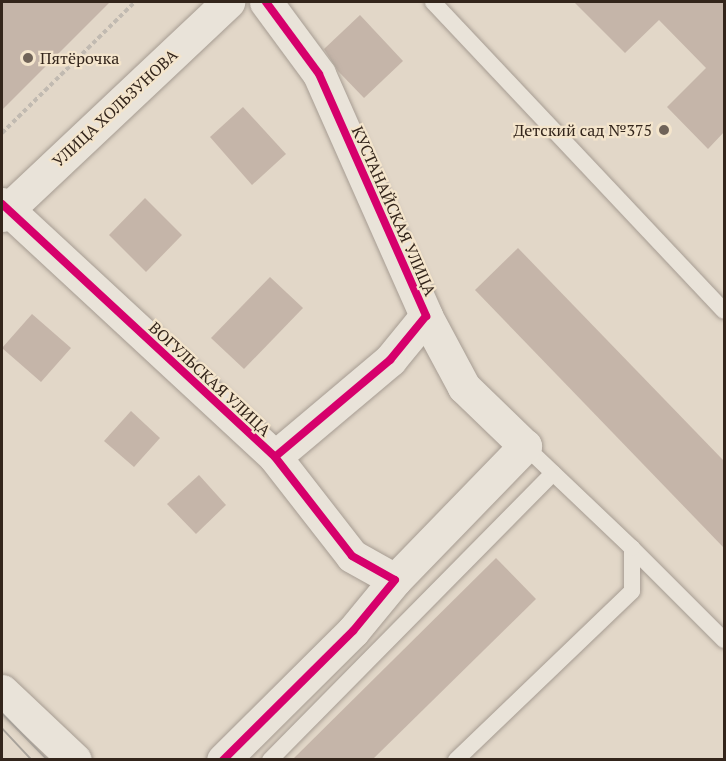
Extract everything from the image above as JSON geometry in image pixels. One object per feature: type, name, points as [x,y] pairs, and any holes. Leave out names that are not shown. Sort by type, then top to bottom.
[{"type":"street","name":"УЛИЦА ХОЛЬЗУНОВА","points":[[3,209],[228,2]]},
{"type":"street","name":"КУСТАНАЙСКАЯ УЛИЦА","points":[[266,2],[318,74],[426,316],[464,387],[525,446]]},
{"type":"street","name":"ВОГУЛЬСКАЯ УЛИЦА","points":[[3,209],[274,457],[352,556],[395,580]]},
{"type":"street","name":"КУСТАНАЙСКАЯ УЛИЦА","points":[[274,457],[390,360],[426,316]]},
{"type":"street","points":[[224,759],[353,631],[395,580],[525,446]]},
{"type":"street","points":[[2,691],[75,759]]},
{"type":"lane","points":[[433,2],[724,311]]},
{"type":"lane","points":[[525,446],[724,640]]},
{"type":"lane","points":[[270,759],[553,472]]},
{"type":"lane","points":[[456,759],[632,591],[632,548]]},
{"type":"path","points":[[2,132],[135,2]]},
{"type":"building","name":"Пятёрочка","points":[[2,2],[110,2],[2,110]]},
{"type":"building","points":[[574,2],[724,2],[724,132],[708,149],[667,107],[706,68],[659,20],[625,53]]},
{"type":"building","points":[[360,15],[403,61],[364,98],[338,71],[324,49]]},
{"type":"building","points":[[243,107],[286,154],[252,185],[210,137]]},
{"type":"building","points":[[145,198],[182,235],[146,272],[109,235]]},
{"type":"building","points":[[518,248],[724,461],[724,548],[475,290]]},
{"type":"building","points":[[270,277],[303,308],[244,369],[211,338]]},
{"type":"building","points":[[32,314],[71,348],[41,382],[2,348]]},
{"type":"building","points":[[131,411],[160,438],[134,467],[104,441]]},
{"type":"building","points":[[199,475],[226,505],[196,534],[167,504]]},
{"type":"building","points":[[496,558],[536,599],[373,759],[293,759]]},
{"type":"tram line","points":[[2,713],[48,760]]},
{"type":"tram line","points":[[2,728],[32,760]]},
{"type":"cycle path","points":[[266,2],[319,74],[426,316],[390,360],[275,457]]},
{"type":"cycle path","points":[[2,204],[275,457],[352,556],[395,580],[353,631],[223,760]]},
{"type":"place","name":"Пятёрочка","points":[[28,58]]},
{"type":"place","name":"Детский сад №375","points":[[664,130]]}]
